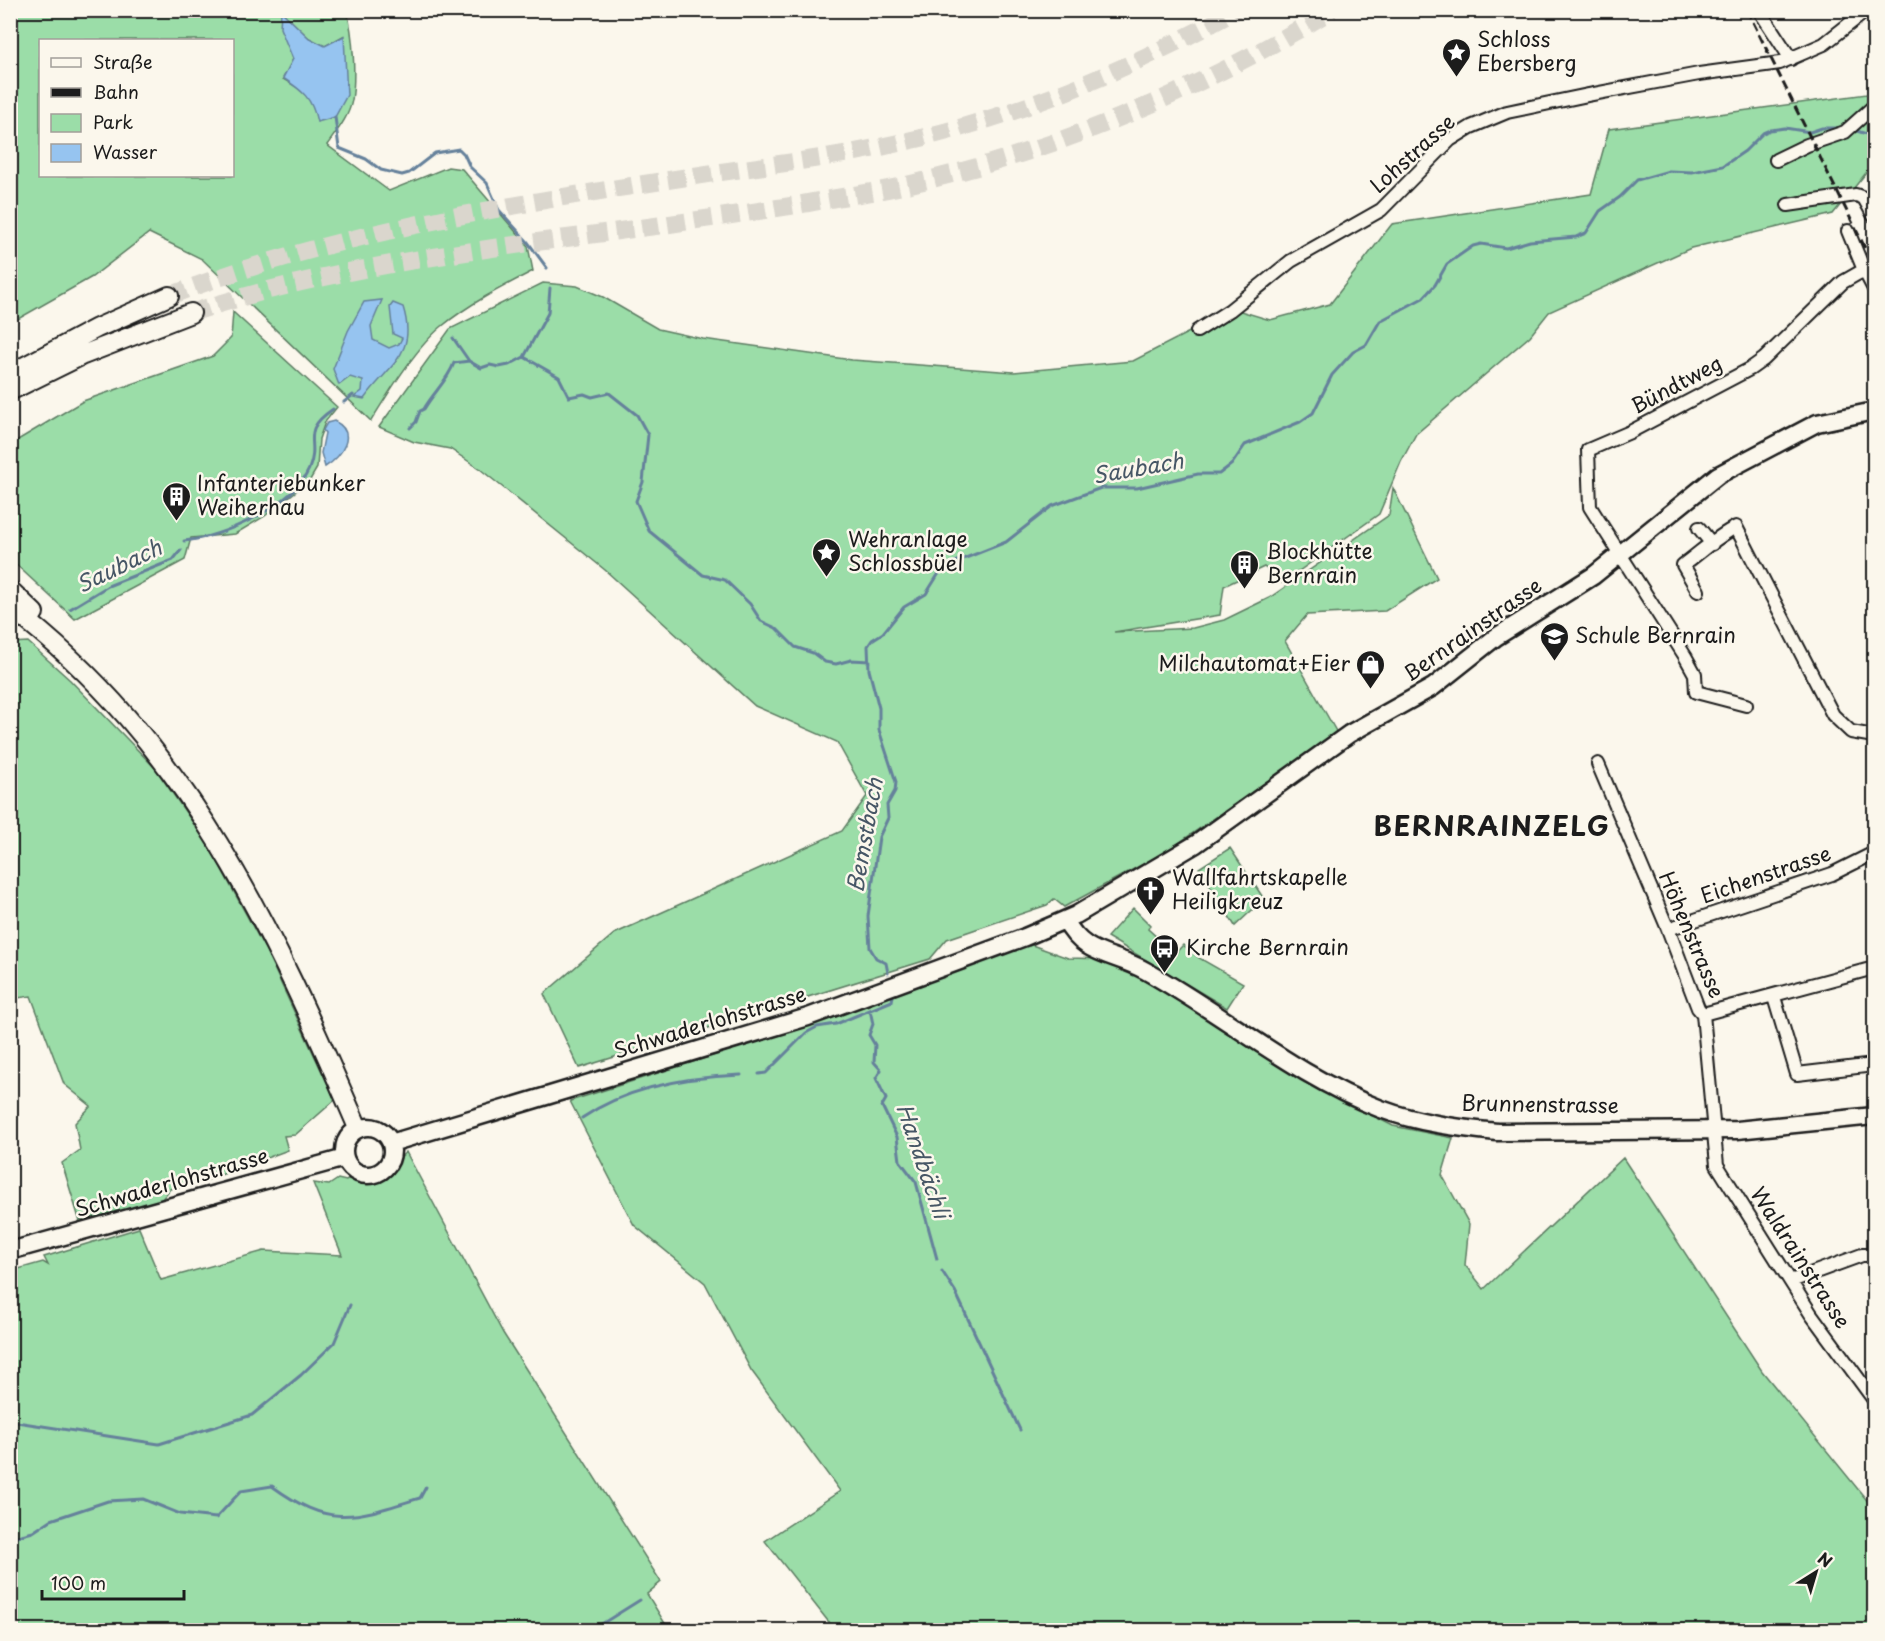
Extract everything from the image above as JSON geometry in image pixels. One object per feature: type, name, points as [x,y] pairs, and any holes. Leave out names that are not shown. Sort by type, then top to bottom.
[{"type":"highway","points":[[10,374],[98,328],[169,296]]},
{"type":"highway","points":[[10,391],[83,355],[191,313]]},
{"type":"highway","points":[[10,590],[102,687],[150,744],[207,822],[240,877],[358,1128]]},
{"type":"highway","points":[[10,607],[102,687]]},
{"type":"highway","points":[[10,618],[64,662],[150,744]]},
{"type":"main road","name":"Bernrainstrasse","points":[[1036,932],[1070,918],[1196,844],[1349,734],[1433,687],[1496,637],[1593,576],[1718,475],[1817,423],[1875,411]]},
{"type":"main road","name":"Brunnenstrasse","points":[[1070,918],[1080,943],[1145,970],[1352,1097],[1404,1117],[1464,1129],[1497,1131],[1713,1129],[1796,1125],[1875,1116]]},
{"type":"main road","name":"Schwaderlohstrasse","points":[[392,1143],[808,1017],[1036,932]]},
{"type":"main road","points":[[374,1127],[382,1130],[392,1143],[389,1163],[379,1173],[371,1175],[355,1171],[345,1158],[347,1137],[358,1128],[374,1127]]},
{"type":"main road","name":"Schwaderlohstrasse","points":[[10,1251],[345,1158]]},
{"type":"street","points":[[1759,10],[1791,60]]},
{"type":"street","name":"Lohstrasse","points":[[1197,331],[1230,310],[1291,261],[1381,210],[1450,140],[1471,127],[1508,112],[1588,95],[1699,74],[1768,66],[1791,60],[1824,44],[1867,10]]},
{"type":"street","points":[[1776,160],[1807,145],[1850,129],[1875,106]]},
{"type":"street","points":[[1788,205],[1856,195],[1864,198],[1875,216]]},
{"type":"street","points":[[1848,231],[1864,270],[1875,289]]},
{"type":"street","name":"Bündtweg","points":[[1620,555],[1590,507],[1588,450],[1630,432],[1750,369],[1764,359],[1843,282],[1864,270]]},
{"type":"street","points":[[1698,591],[1683,565],[1712,544],[1718,536],[1736,527],[1833,716],[1851,732],[1875,736]]},
{"type":"street","points":[[1699,528],[1712,544]]},
{"type":"street","points":[[1620,555],[1695,674],[1696,692],[1746,705]]},
{"type":"street","name":"Höhenstrasse","points":[[1598,764],[1668,929],[1698,1008],[1703,1014],[1713,1129]]},
{"type":"street","name":"Eichenstrasse","points":[[1668,929],[1832,874],[1875,853]]},
{"type":"street","points":[[1703,1014],[1774,997],[1875,968]]},
{"type":"street","points":[[1774,997],[1797,1074],[1875,1065]]},
{"type":"street","name":"Waldrainstrasse","points":[[1713,1129],[1717,1165],[1845,1362],[1875,1400]]},
{"type":"street","points":[[1791,1281],[1862,1255],[1875,1255]]},
{"type":"green space","points":[[11,11],[281,11],[347,11],[353,55],[352,100],[339,129],[327,145],[389,191],[448,167],[462,169],[528,246],[533,271],[474,304],[431,336],[394,384],[371,421],[202,259],[149,233],[92,277],[11,323]],"holes":[[[281,11],[309,38],[325,46],[343,36],[313,104],[305,92],[283,79],[293,59]]]},
{"type":"green space","points":[[1874,93],[1874,163],[1833,214],[1691,248],[1549,312],[1530,336],[1416,434],[1401,462],[1379,514],[1282,583],[1264,567],[1224,586],[1220,615],[1114,632],[1193,628],[1224,620],[1269,598],[1389,515],[1393,488],[1437,578],[1385,611],[1307,615],[1285,641],[1337,733],[1167,851],[1064,907],[1054,899],[1047,905],[947,939],[930,959],[579,1068],[544,994],[614,934],[842,831],[867,796],[837,742],[755,706],[605,570],[480,469],[450,449],[414,442],[379,427],[450,329],[543,283],[577,286],[603,297],[658,329],[703,339],[852,360],[1014,372],[1133,361],[1234,309],[1270,320],[1330,304],[1392,224],[1591,194],[1609,129]]},
{"type":"green space","points":[[233,312],[337,407],[325,422],[319,439],[317,468],[310,480],[265,516],[235,534],[191,538],[185,560],[75,619],[11,560],[11,444],[83,401],[213,356],[231,338]]},
{"type":"green space","points":[[28,642],[70,680],[155,768],[209,846],[266,951],[335,1100],[295,1135],[284,1136],[288,1150],[207,1180],[170,1189],[159,1203],[81,1225],[62,1163],[80,1150],[75,1123],[91,1106],[64,1084],[31,996],[11,999],[10,643]]},
{"type":"green space","points":[[1230,848],[1264,899],[1235,926],[1199,868]]},
{"type":"green space","points":[[1133,908],[1150,925],[1148,929],[1160,940],[1155,948],[1170,959],[1183,945],[1199,958],[1243,983],[1227,1008],[1107,937]]},
{"type":"green space","points":[[1029,944],[1068,958],[1108,959],[1348,1103],[1393,1126],[1453,1138],[1442,1175],[1469,1224],[1465,1265],[1484,1289],[1623,1158],[1762,1371],[1874,1509],[1874,1630],[835,1630],[765,1541],[840,1491],[751,1370],[705,1283],[634,1225],[570,1101],[822,1021]]},
{"type":"green space","points":[[406,1152],[503,1333],[661,1582],[647,1594],[669,1630],[11,1630],[11,1271],[43,1262],[48,1265],[44,1257],[139,1228],[161,1280],[264,1251],[342,1255],[313,1183],[329,1185],[338,1179],[346,1181],[351,1177],[378,1178]]},
{"type":"water","points":[[281,11],[309,38],[325,46],[344,36],[347,95],[335,117],[317,122],[306,96],[283,78],[293,59],[280,28]]},
{"type":"water","points":[[382,300],[371,326],[373,340],[389,348],[399,344],[402,338],[393,334],[390,307],[393,303],[403,307],[407,323],[404,348],[364,399],[354,397],[362,391],[363,381],[350,377],[339,385],[333,369],[348,331],[364,302]]},
{"type":"water","points":[[334,421],[345,432],[345,445],[337,457],[325,467],[321,453],[325,433],[323,430],[327,423]]},
{"type":"waterway","points":[[335,117],[339,148],[366,159],[381,170],[402,175],[409,173],[435,153],[459,149],[470,167],[487,183],[499,210],[527,241],[547,268]]},
{"type":"waterway","name":"Saubach","points":[[888,973],[886,963],[876,958],[870,948],[868,916],[879,837],[888,818],[887,805],[895,791],[896,782],[879,730],[879,708],[869,670],[868,646],[872,640],[883,633],[904,607],[926,594],[943,567],[1006,542],[1052,506],[1101,488],[1137,488],[1198,474],[1219,474],[1232,464],[1245,445],[1300,422],[1313,413],[1332,375],[1353,352],[1366,345],[1380,321],[1423,298],[1435,285],[1447,264],[1473,246],[1481,244],[1506,248],[1530,241],[1576,237],[1586,233],[1600,211],[1620,197],[1637,180],[1669,171],[1692,172],[1723,166],[1745,151],[1763,133],[1770,130],[1785,128],[1810,132],[1822,128],[1844,128]]},
{"type":"waterway","name":"Saubach","points":[[1853,130],[1874,136]]},
{"type":"waterway","name":"Saubach","points":[[550,288],[548,313],[524,357],[559,377],[569,397],[584,394],[592,397],[609,393],[637,415],[648,435],[643,482],[636,501],[649,531],[703,575],[725,580],[750,604],[761,621],[776,628],[795,647],[813,653],[825,662],[836,664],[851,660],[870,661]]},
{"type":"waterway","points":[[453,338],[469,361]]},
{"type":"waterway","name":"Saubach","points":[[410,428],[416,422],[420,411],[424,409],[444,381],[454,363],[469,361],[481,368],[490,365],[499,367],[509,365],[524,357]]},
{"type":"waterway","points":[[344,402],[353,395]]},
{"type":"waterway","name":"Saubach","points":[[184,541],[199,539],[236,527],[272,507],[288,495],[301,483],[309,469],[313,451],[312,437],[316,424],[333,409]]},
{"type":"waterway","name":"Saubach","points":[[70,609],[108,586],[173,560],[181,550]]},
{"type":"waterway","name":"Bemstbach","points":[[759,1074],[766,1073],[806,1033],[817,1027],[836,1024],[892,1001],[893,996]]},
{"type":"waterway","name":"Handbächli","points":[[870,1010],[873,1024],[869,1035],[875,1045],[874,1062],[881,1070],[876,1078],[886,1099],[882,1106],[897,1137],[900,1161],[916,1182],[937,1259]]},
{"type":"waterway","name":"Bemstbach","points":[[582,1118],[618,1098],[638,1091],[679,1081],[741,1075]]},
{"type":"waterway","name":"Handbächli","points":[[942,1271],[955,1291],[1020,1430]]},
{"type":"waterway","points":[[10,1421],[159,1444],[252,1415],[301,1375],[334,1343],[350,1305]]},
{"type":"waterway","points":[[10,1538],[33,1532],[51,1520],[108,1501],[143,1499],[180,1514],[216,1518],[241,1491],[272,1486],[311,1509],[344,1516],[378,1511],[420,1498],[426,1487]]},
{"type":"waterway","points":[[592,1630],[640,1600]]},
{"type":"tunnel","points":[[169,296],[300,253],[435,221],[570,196],[848,153],[939,133],[983,121],[1070,90],[1155,52],[1237,10]]},
{"type":"tunnel","points":[[191,313],[267,290],[344,273],[461,253],[808,203],[959,172],[1015,156],[1124,116],[1230,67],[1332,10]]},
{"type":"railway","points":[[1747,10],[1874,266]]},
{"type":"place","name":"Schloss Ebersberg","points":[[1456,78]]},
{"type":"place","name":"Infanteriebunker Weiherhau","points":[[176,522]]},
{"type":"place","name":"Wehranlage Schlossbüel","points":[[827,578]]},
{"type":"place","name":"Blockhütte Bernrain","points":[[1245,590]]},
{"type":"place","name":"Schule Bernrain","points":[[1554,662]]},
{"type":"place","name":"Milchautomat+Eier","points":[[1371,690]]},
{"type":"place","name":"Wallfahrtskapelle Heiligkreuz","points":[[1151,916]]},
{"type":"place","name":"Kirche Bernrain","points":[[1165,974]]},
{"type":"district","name":"BERNRAINZELG","points":[[1492,827]]}]
